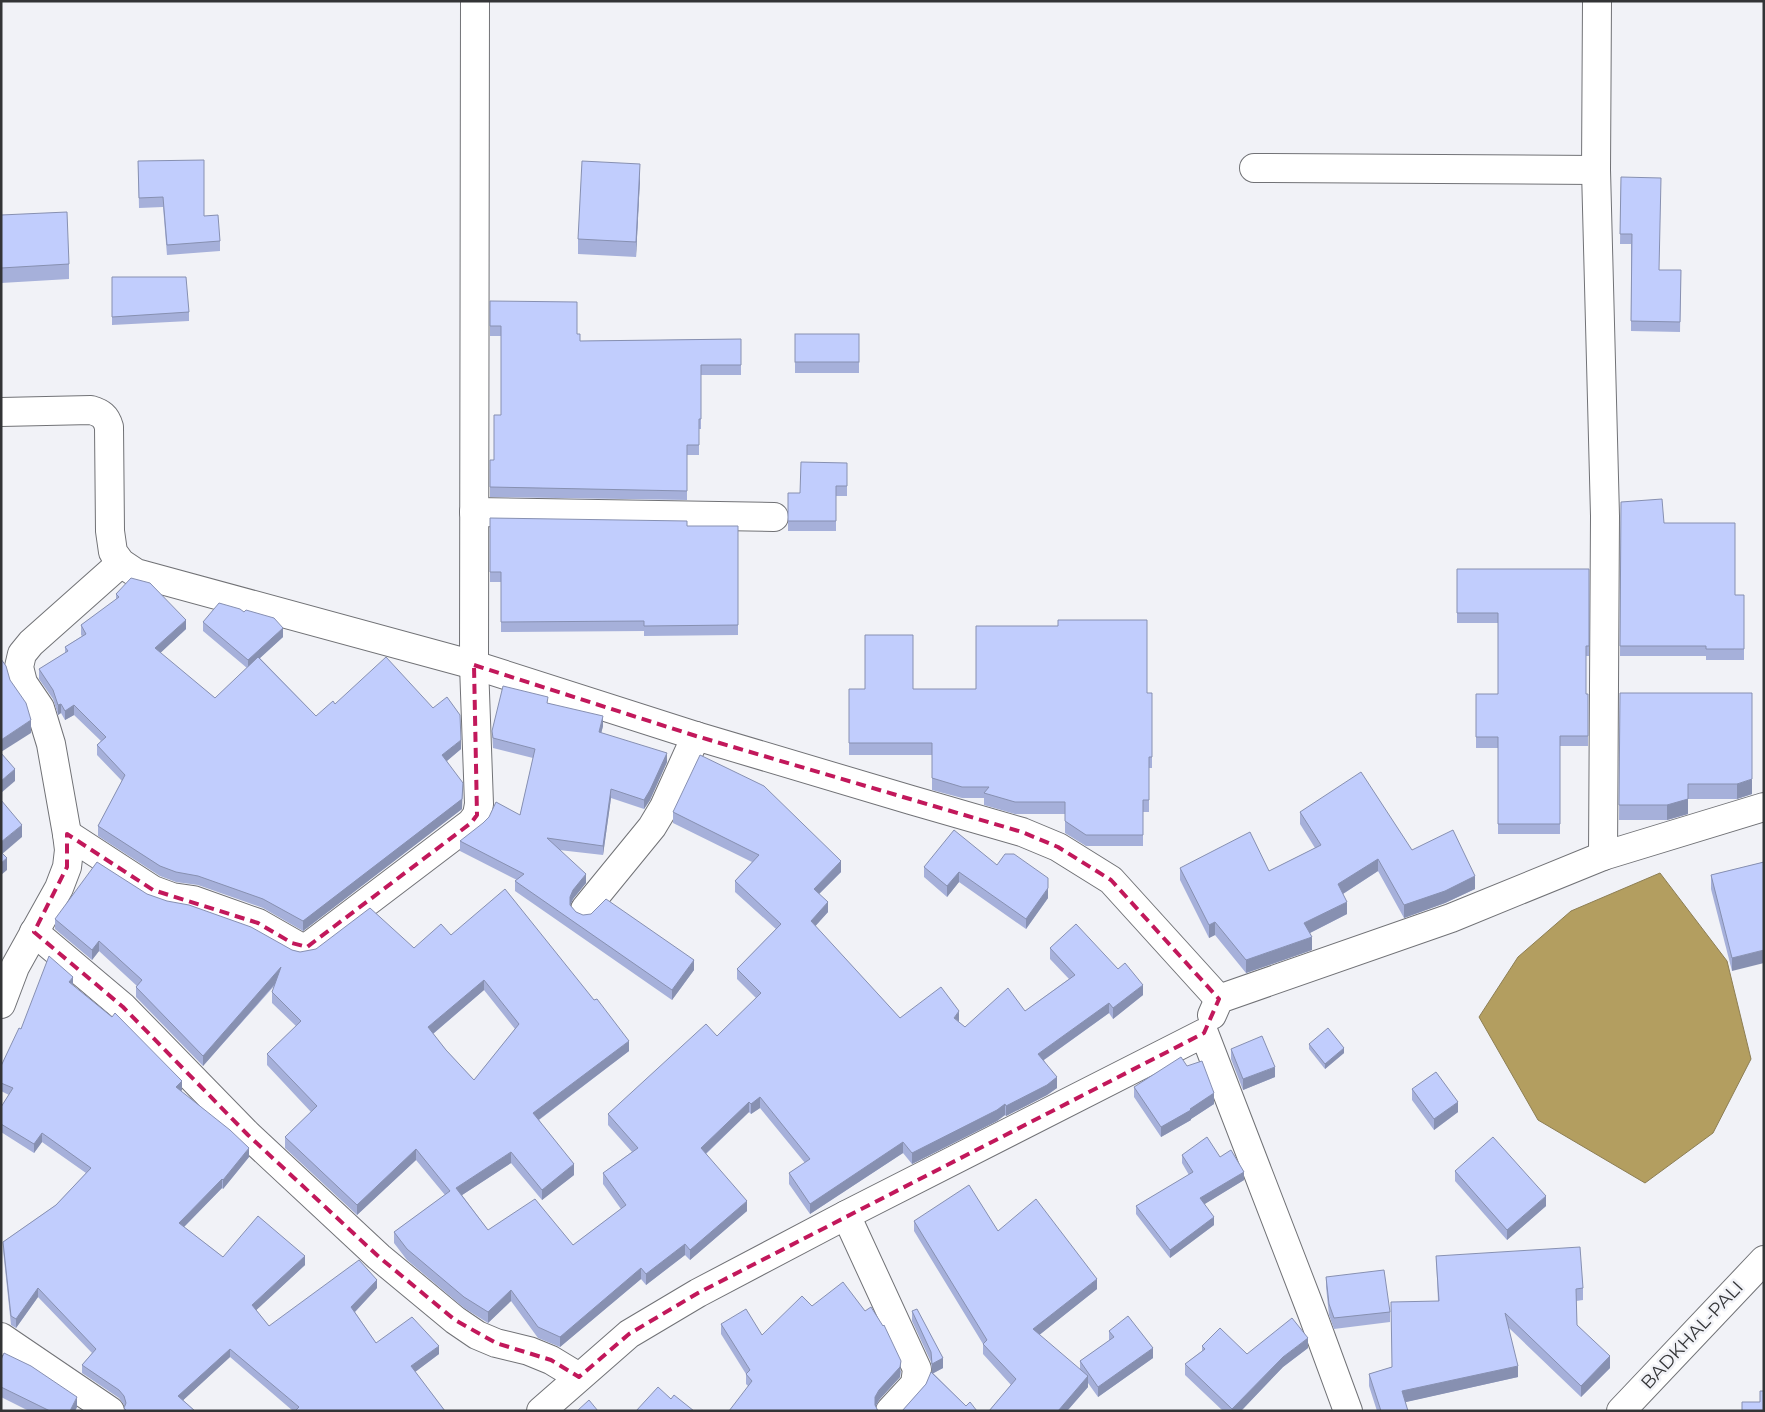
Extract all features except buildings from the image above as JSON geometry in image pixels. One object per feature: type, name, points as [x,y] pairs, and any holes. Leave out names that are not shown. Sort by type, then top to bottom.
[{"type":"street","points":[[67,834],[153,890],[172,897],[200,902],[248,919],[300,947],[308,946],[471,823],[477,815],[479,804],[474,665],[475,1]]},
{"type":"street","points":[[1597,1],[1596,170],[1605,516],[1603,856]]},
{"type":"street","points":[[1254,168],[1596,170]]},
{"type":"street","points":[[1,412],[91,410],[100,412],[107,419],[109,427],[110,531],[113,552],[121,563],[136,573],[474,665],[696,736],[1022,832],[1058,847],[1111,880],[1219,999]]},
{"type":"street","points":[[474,512],[774,517]]},
{"type":"street","points":[[1,1004],[8,965],[34,932],[59,888],[67,867],[69,850],[46,724],[40,708],[23,683],[19,667],[22,654],[31,643],[121,563]]},
{"type":"street","points":[[585,909],[652,827],[664,807],[696,736]]},
{"type":"street","points":[[541,1411],[629,1334],[698,1293],[846,1215],[1204,1033],[1219,999],[1451,918],[1603,856],[1764,806]]},
{"type":"street","points":[[34,932],[123,1007],[248,1135],[379,1257],[455,1320],[477,1335],[551,1360],[579,1377]]},
{"type":"street","points":[[1204,1033],[1348,1411]]},
{"type":"street","points":[[846,1215],[917,1369],[915,1384],[890,1411]]},
{"type":"street","name":"BADKHAL-PALI","points":[[1621,1411],[1764,1260]]},
{"type":"street","points":[[1,1337],[106,1410]]},
{"type":"highlighted area","points":[[474,665],[696,736],[1022,832],[1058,847],[1111,880],[1219,999],[1204,1033],[698,1293],[629,1334],[579,1377],[551,1360],[496,1343],[455,1320],[379,1257],[248,1135],[123,1007],[34,932],[67,867],[67,834],[153,890],[258,923],[292,943],[307,947],[471,823],[477,815]]},
{"type":"shaded area","points":[[1660,873],[1727,961],[1751,1059],[1713,1133],[1645,1183],[1538,1120],[1479,1017],[1518,957],[1571,911]]}]
